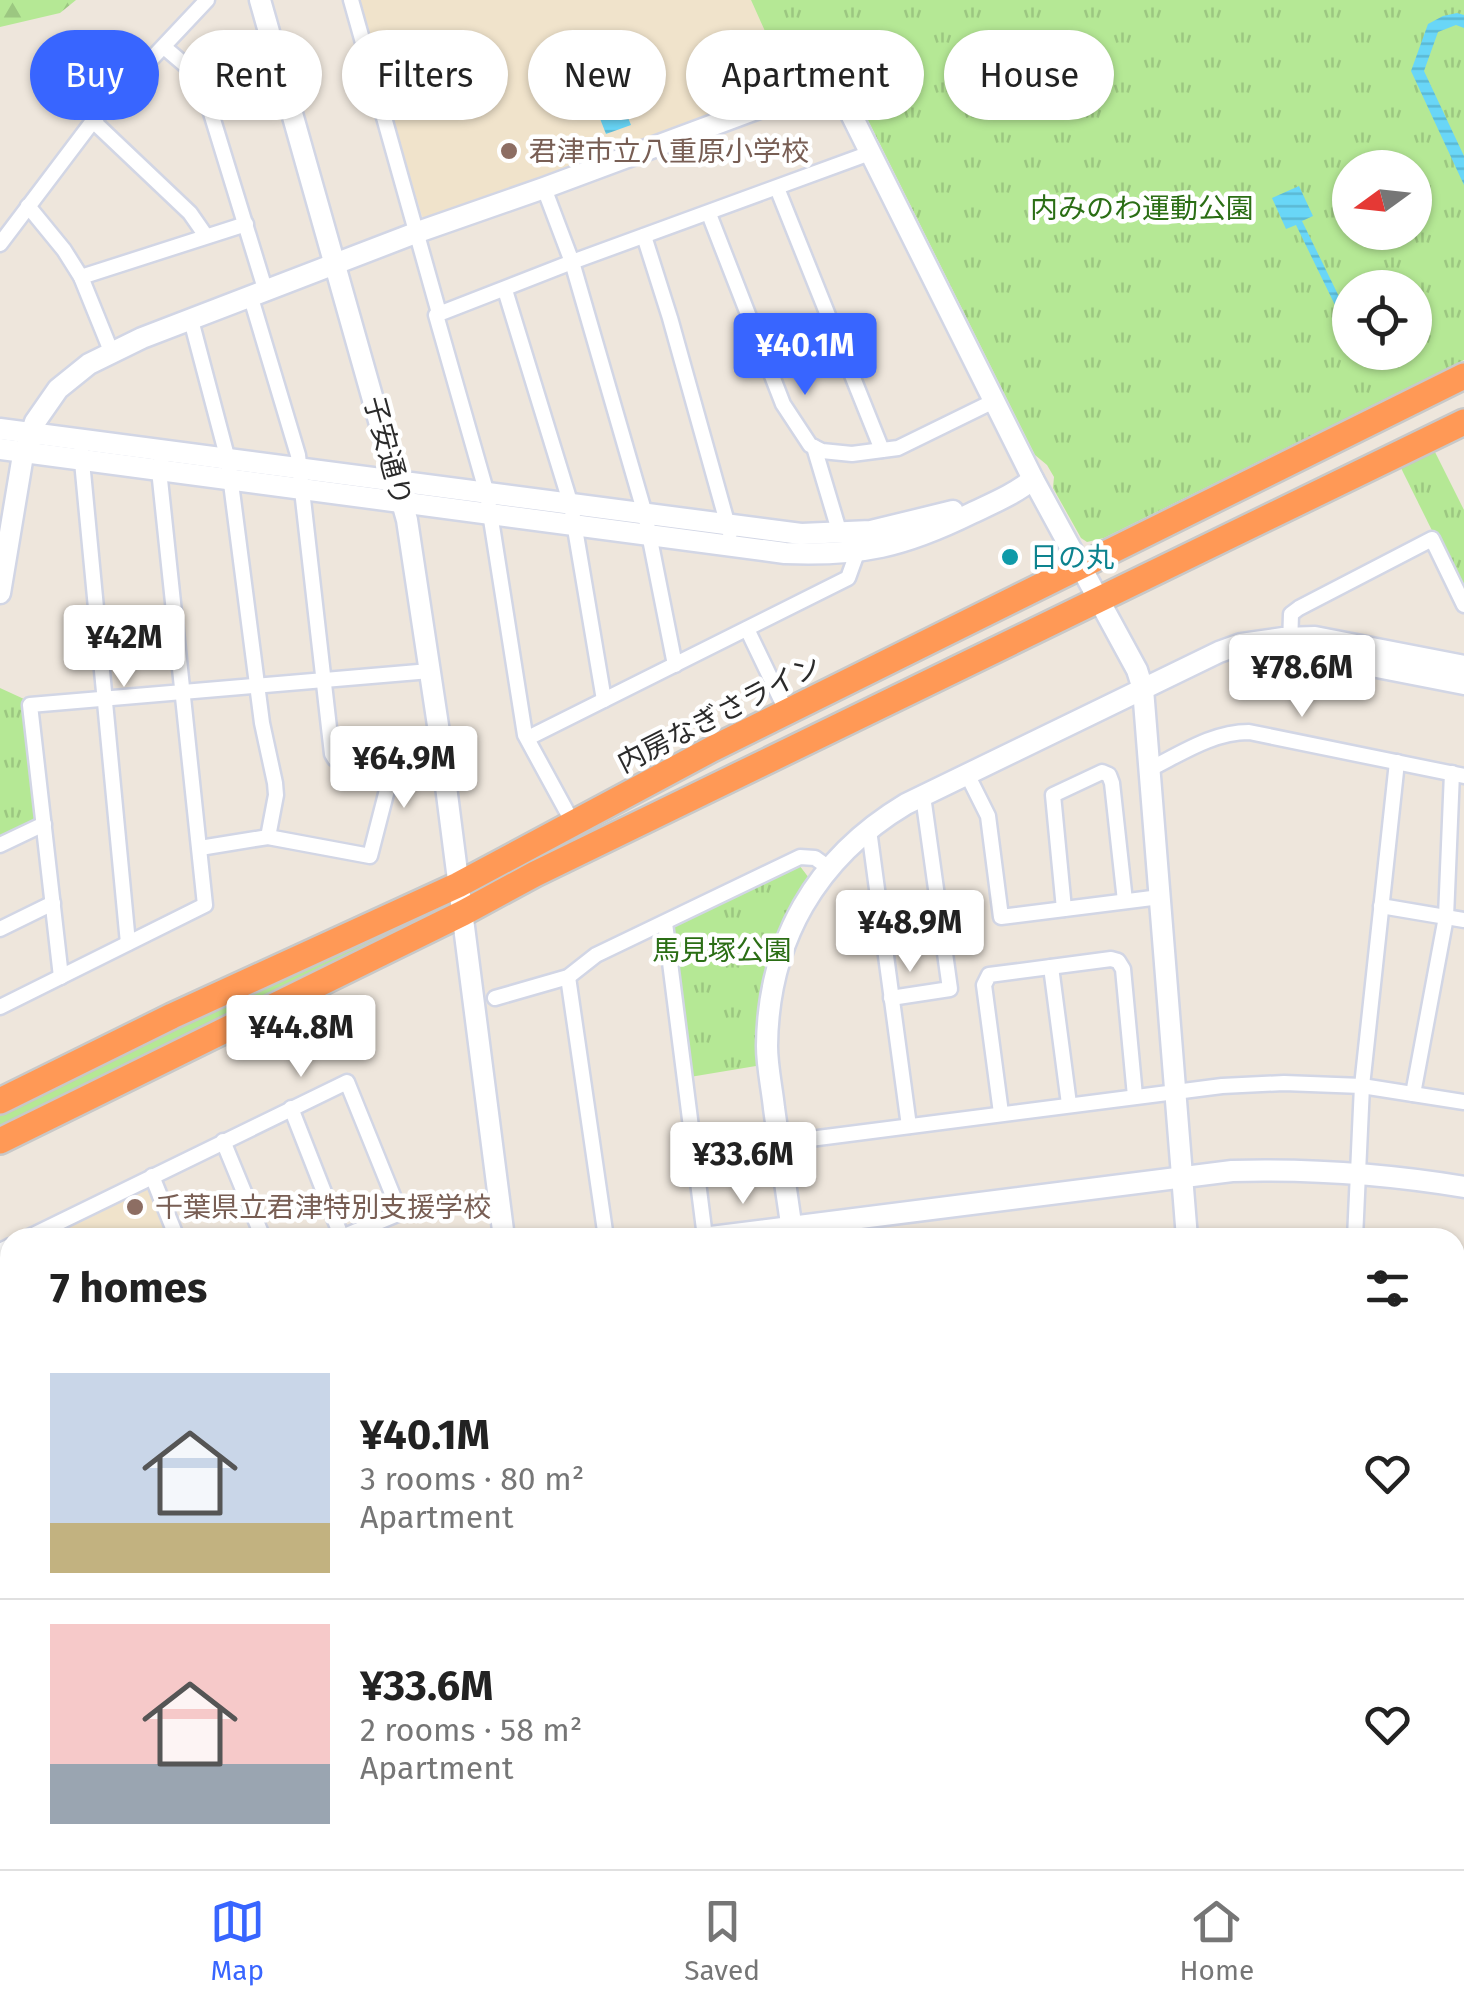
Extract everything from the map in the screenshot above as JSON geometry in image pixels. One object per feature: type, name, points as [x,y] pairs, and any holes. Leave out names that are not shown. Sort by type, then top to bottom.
[{"type":"highway","name":"内房なぎさライン","points":[[0,1101],[172,1016],[458,885],[712,748],[1464,376]]},
{"type":"highway","points":[[0,1141],[535,874],[1464,422]]},
{"type":"street","points":[[0,244],[93,121],[207,0]]},
{"type":"street","name":"子安通り","points":[[260,0],[400,492],[414,560],[503,1228]]},
{"type":"street","points":[[351,0],[418,232],[439,313],[436,319],[488,504],[525,735],[567,812]]},
{"type":"street","points":[[164,47],[191,70],[203,87],[246,224],[258,295],[298,455],[332,754],[340,761],[396,754],[370,856],[268,837],[200,848]]},
{"type":"street","points":[[0,593],[28,443],[46,404],[72,376],[112,351],[418,232],[834,80],[1033,479],[1143,689],[1185,1228]]},
{"type":"street","points":[[93,121],[190,213],[206,236]]},
{"type":"street","points":[[439,313],[870,153]]},
{"type":"street","points":[[544,188],[572,262],[647,525],[675,664]]},
{"type":"street","points":[[777,188],[882,450]]},
{"type":"street","points":[[28,206],[81,277],[112,351]]},
{"type":"street","points":[[709,214],[783,404],[810,445],[822,451],[852,454],[898,448],[994,402]]},
{"type":"street","points":[[81,277],[246,224]]},
{"type":"street","points":[[644,236],[731,536]]},
{"type":"street","points":[[505,290],[574,515],[604,700]]},
{"type":"street","points":[[192,320],[230,470],[257,686],[276,795],[268,837]]},
{"type":"street","points":[[0,430],[28,443],[731,536],[785,553],[850,540],[910,540],[1019,490],[1033,479]]},
{"type":"street","points":[[0,449],[28,443]]},
{"type":"street","points":[[528,738],[848,578],[850,540],[814,447]]},
{"type":"street","points":[[80,450],[128,943]]},
{"type":"street","points":[[0,1007],[205,905],[161,461]]},
{"type":"street","points":[[1290,645],[1291,614],[1432,538],[1464,605]]},
{"type":"street","points":[[747,628],[783,704]]},
{"type":"street","points":[[792,1228],[766,1051],[774,983],[785,945],[812,889],[828,868],[879,820],[1190,666],[1265,652],[1315,637],[1464,666]]},
{"type":"street","points":[[1290,645],[1464,684]]},
{"type":"street","points":[[61,977],[30,705],[430,671]]},
{"type":"street","points":[[1150,769],[1209,740],[1249,732],[1458,774],[1446,917],[1413,1094]]},
{"type":"street","points":[[1355,1228],[1362,1086],[1396,762]]},
{"type":"street","points":[[1064,909],[1053,796],[1102,772],[1109,775],[1112,783],[1125,901]]},
{"type":"street","points":[[967,774],[988,816],[1001,916],[1160,897]]},
{"type":"street","points":[[891,998],[950,989],[923,796]]},
{"type":"street","points":[[0,845],[44,824]]},
{"type":"street","points":[[868,830],[909,1126]]},
{"type":"street","points":[[496,998],[568,977],[596,956],[800,857],[815,858],[828,868]]},
{"type":"street","points":[[0,929],[53,903]]},
{"type":"street","points":[[1381,906],[1464,920]]},
{"type":"street","points":[[665,923],[703,1228]]},
{"type":"street","points":[[1000,1114],[984,981],[989,975],[1118,961],[1122,965],[1135,1096]]},
{"type":"street","points":[[1050,967],[1069,1104]]},
{"type":"street","points":[[568,977],[605,1228]]},
{"type":"street","points":[[48,1228],[347,1082],[400,1213],[364,1228]]},
{"type":"street","points":[[779,1143],[1176,1090],[1284,1083],[1362,1086],[1464,1102]]},
{"type":"street","points":[[291,1108],[338,1228]]},
{"type":"street","points":[[223,1141],[259,1228]]},
{"type":"street","points":[[813,1228],[1232,1171],[1358,1172],[1464,1187]]},
{"type":"street","points":[[152,1176],[174,1228]]},
{"type":"shaded area","points":[[359,0],[751,0],[764,30],[686,30],[686,120],[697,120],[427,222],[393,120],[508,120],[508,30],[365,30]]},
{"type":"shaded area","name":"千葉県立君津特別支援学校","points":[[151,1188],[169,1228],[67,1228]]},
{"type":"green space","points":[[0,0],[76,0],[60,13],[0,27]]},
{"type":"green space","name":"内みのわ運動公園","points":[[751,0],[1464,0],[1464,360],[1104,538],[1087,542],[1053,488],[1054,477],[1047,465],[1035,455],[868,120],[924,120],[924,30],[764,30]]},
{"type":"green space","points":[[1433,448],[1464,510],[1464,595],[1399,464]]},
{"type":"green space","points":[[0,688],[24,699],[36,818],[0,839]]},
{"type":"green space","name":"馬見塚公園","points":[[796,861],[809,878],[783,926],[772,957],[761,1011],[756,1066],[690,1077],[671,926]]},
{"type":"green space","points":[[440,903],[443,910],[0,1132],[0,1107]]},
{"type":"water","points":[[1457,13],[1464,15],[1464,28],[1456,25],[1438,32],[1424,71],[1464,156],[1464,185],[1411,71],[1428,24]]},
{"type":"water","points":[[601,120],[629,120],[631,125],[606,134]]},
{"type":"water","points":[[1299,186],[1313,216],[1302,221],[1332,282],[1332,299],[1296,225],[1286,229],[1272,198]]},
{"type":"place","name":"君津市立八重原小学校","points":[[509,151]]},
{"type":"place","name":"日の丸","points":[[1010,557]]},
{"type":"place","name":"千葉県立君津特別支援学校","points":[[135,1207]]}]
